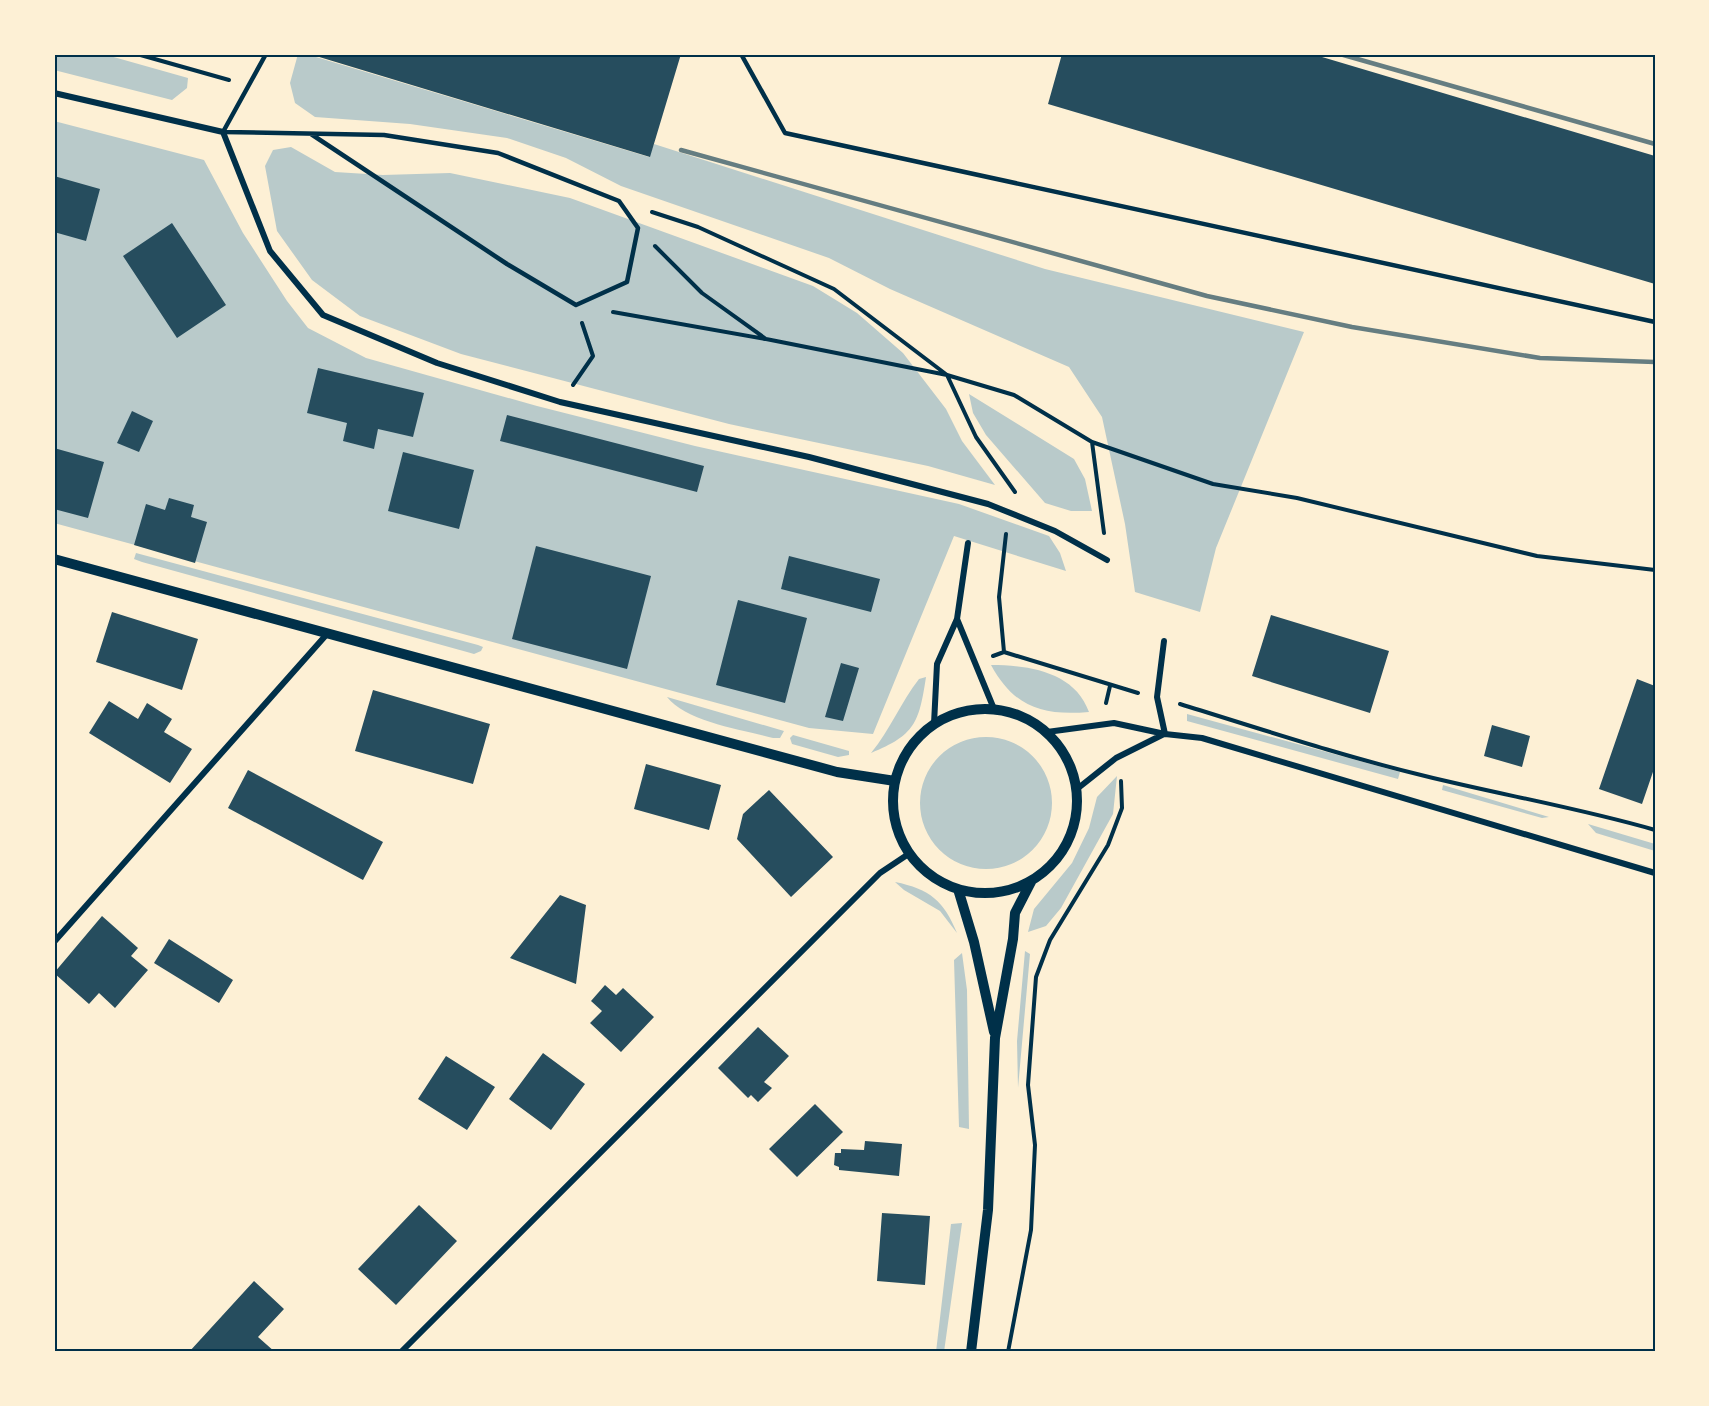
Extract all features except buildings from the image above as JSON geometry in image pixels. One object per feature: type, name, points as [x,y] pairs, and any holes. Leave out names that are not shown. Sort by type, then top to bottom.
[{"type":"street","points":[[54,93],[223,132],[270,251],[323,315],[436,363],[560,402],[809,457],[988,504],[1055,531],[1107,560]]},
{"type":"street","points":[[934,724],[938,696],[937,664],[957,619],[968,543]]},
{"type":"street","points":[[54,560],[837,772],[895,782]]},
{"type":"street","points":[[957,619],[994,709]]},
{"type":"street","points":[[54,942],[327,634]]},
{"type":"street","points":[[1164,641],[1157,697],[1165,734]]},
{"type":"street","points":[[974,709],[994,709],[1015,713],[1047,732],[1062,750],[1071,768],[1077,789],[1077,810],[1073,830],[1064,849],[1051,866],[1016,888],[974,893],[958,889],[935,878],[910,853],[898,830],[894,810],[895,782],[908,751],[934,724],[954,714],[974,709]]},
{"type":"street","points":[[1047,732],[1114,723],[1165,734],[1202,738],[1655,873]]},
{"type":"street","points":[[1077,789],[1116,758],[1165,734]]},
{"type":"street","points":[[400,1352],[880,873],[910,853]]},
{"type":"street","points":[[971,1352],[988,1210],[995,1038],[1013,939],[1015,913],[1032,880]]},
{"type":"street","points":[[958,889],[974,942],[995,1038]]},
{"type":"lane","points":[[266,54],[223,132],[384,135],[498,153],[619,201],[638,228],[627,282],[576,305],[507,264],[311,134]]},
{"type":"lane","points":[[741,54],[785,133],[1655,322]]},
{"type":"path","points":[[137,54],[249,85]]},
{"type":"path","points":[[619,201],[698,227],[834,289],[947,375],[976,437],[1038,524]]},
{"type":"path","points":[[638,228],[702,293],[766,339]]},
{"type":"path","points":[[560,402],[593,356],[576,305],[766,339],[947,375],[1014,395],[1092,442],[1213,484],[1297,498],[1537,556],[1655,570]]},
{"type":"path","points":[[1092,442],[1107,560]]},
{"type":"path","points":[[968,543],[1007,528],[999,597],[1004,652]]},
{"type":"path","points":[[986,658],[1004,652],[1138,693]]},
{"type":"path","points":[[1105,708],[1110,686]]},
{"type":"path","points":[[1172,701],[1425,776],[1560,808],[1587,811],[1655,830]]},
{"type":"path","points":[[1008,1352],[1031,1230],[1035,1145],[1028,1085],[1036,977],[1050,940],[1108,845],[1122,808],[1121,770]]},
{"type":"shaded area","points":[[54,54],[103,54],[188,78],[187,88],[172,100],[54,70]]},
{"type":"shaded area","points":[[298,54],[316,54],[316,57],[649,157],[654,144],[1045,269],[1304,332],[1216,548],[1200,612],[1135,592],[1125,524],[1102,417],[1069,367],[890,289],[829,258],[621,186],[566,158],[507,138],[410,124],[315,117],[295,103],[290,83]]},
{"type":"shaded area","points":[[54,121],[204,160],[243,233],[287,301],[308,328],[366,358],[537,406],[695,446],[959,504],[1049,536],[1060,553],[1066,571],[954,536],[873,734],[809,728],[54,523]]},
{"type":"shaded area","points":[[291,147],[335,172],[383,175],[450,173],[570,198],[813,286],[857,313],[903,353],[946,409],[962,441],[995,485],[928,466],[729,424],[461,354],[360,316],[312,280],[277,231],[265,166],[273,150]]},
{"type":"shaded area","points":[[969,394],[1074,459],[1085,479],[1092,511],[1071,511],[1045,503],[986,435],[973,413]]},
{"type":"shaded area","points":[[136,553],[483,647],[481,651],[474,654],[142,562],[134,559]]},
{"type":"shaded area","points":[[991,665],[1035,669],[1049,673],[1073,688],[1082,698],[1089,712],[1057,712],[1031,706],[1009,691]]},
{"type":"shaded area","points":[[926,677],[921,706],[912,726],[897,740],[871,753],[919,679]]},
{"type":"shaded area","points":[[667,697],[784,731],[780,738],[773,738],[716,724],[688,713]]},
{"type":"shaded area","points":[[1187,714],[1400,772],[1398,779],[1187,721]]},
{"type":"shaded area","points":[[793,735],[849,751],[849,755],[838,757],[792,744],[790,738]]},
{"type":"shaded area","points":[[986,737],[1011,742],[1032,757],[1047,778],[1052,803],[1047,828],[1032,849],[1011,864],[986,869],[961,864],[940,849],[925,828],[920,803],[925,778],[940,757],[961,742]]},
{"type":"shaded area","points":[[1117,776],[1113,814],[1061,908],[1046,926],[1028,932],[1034,909],[1072,863],[1089,828],[1097,797]]},
{"type":"shaded area","points":[[1443,785],[1549,817],[1542,818],[1442,790]]},
{"type":"shaded area","points":[[1588,824],[1655,844],[1655,851],[1596,833]]},
{"type":"shaded area","points":[[895,882],[918,888],[934,898],[947,913],[957,933],[940,911],[904,890]]},
{"type":"shaded area","points":[[1025,951],[1030,954],[1018,1088],[1017,1041]]},
{"type":"shaded area","points":[[962,953],[967,990],[969,1129],[959,1127],[954,960]]},
{"type":"shaded area","points":[[962,1223],[944,1352],[936,1352],[951,1224]]},
{"type":"railway","points":[[1340,54],[1655,144]]},
{"type":"railway","points":[[681,150],[1207,296],[1352,327],[1540,358],[1655,362]]}]
